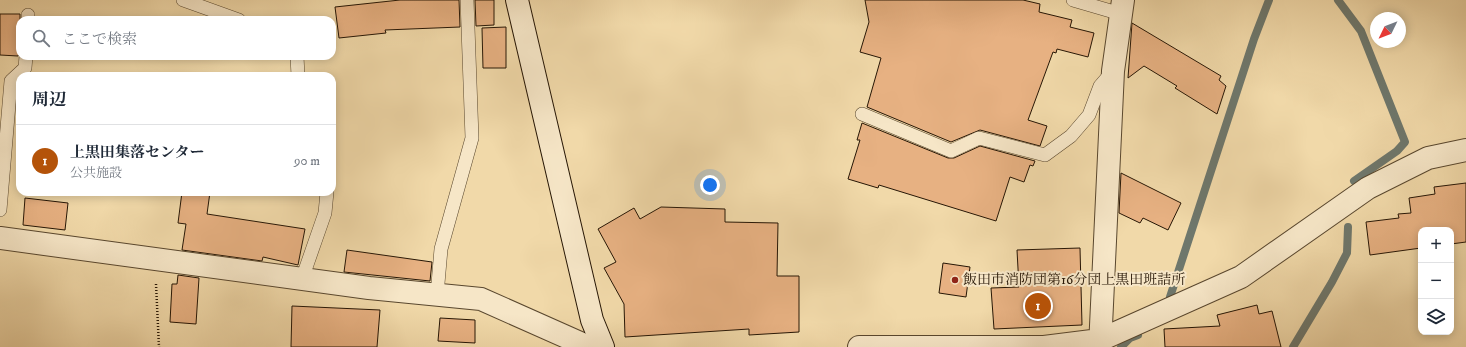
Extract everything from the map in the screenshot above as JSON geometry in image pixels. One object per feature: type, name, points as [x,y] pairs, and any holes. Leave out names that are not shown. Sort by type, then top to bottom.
[{"type":"street","points":[[518,0],[592,320],[603,347]]},
{"type":"street","points":[[1100,343],[1113,71],[1122,7]]},
{"type":"street","points":[[858,347],[1044,347],[1100,343],[1242,277],[1368,188],[1428,158],[1466,150]]},
{"type":"street","points":[[0,238],[302,280],[481,299],[589,347]]},
{"type":"lane","points":[[183,0],[228,16]]},
{"type":"lane","points":[[437,295],[441,249],[472,138],[468,0]]},
{"type":"lane","points":[[1073,0],[1122,7]]},
{"type":"lane","points":[[20,72],[25,68],[26,60]]},
{"type":"lane","points":[[296,60],[298,72]]},
{"type":"lane","points":[[862,114],[951,151],[980,138],[1045,155],[1071,136],[1089,115],[1100,86],[1113,71]]},
{"type":"lane","points":[[0,210],[11,80],[16,76]]},
{"type":"lane","points":[[302,280],[325,213],[327,196]]},
{"type":"path","points":[[155,259],[160,347]]},
{"type":"building","points":[[400,0],[459,0],[460,27],[385,30],[386,33],[339,38],[335,7]]},
{"type":"building","points":[[475,0],[494,0],[494,25],[476,26]]},
{"type":"building","points":[[865,0],[1023,0],[1040,4],[1039,12],[1072,20],[1070,27],[1094,33],[1088,57],[1057,49],[1056,53],[1053,52],[1028,120],[1047,126],[1040,146],[980,130],[951,142],[867,107],[881,58],[860,52],[869,22]]},
{"type":"building","points":[[0,14],[20,14],[20,16],[16,16],[16,56],[0,55]]},
{"type":"building","points":[[1132,23],[1221,76],[1219,80],[1226,86],[1217,114],[1175,88],[1177,86],[1144,66],[1128,78]]},
{"type":"building","points":[[506,27],[506,68],[483,68],[482,28]]},
{"type":"building","points":[[862,123],[948,158],[954,158],[980,146],[1035,161],[1033,166],[1030,165],[1024,182],[1010,177],[996,221],[879,185],[878,188],[848,179],[860,140],[857,140]]},
{"type":"building","points":[[1121,173],[1181,203],[1168,230],[1143,218],[1140,223],[1119,213]]},
{"type":"building","points":[[1466,183],[1466,242],[1454,244],[1454,227],[1418,227],[1418,248],[1370,255],[1366,222],[1399,218],[1398,214],[1411,213],[1409,198],[1435,194],[1434,187]]},
{"type":"building","points":[[181,196],[209,196],[207,214],[305,229],[298,265],[263,257],[262,261],[182,250],[186,224],[178,223]]},
{"type":"building","points":[[25,198],[68,203],[65,230],[23,225]]},
{"type":"building","points":[[661,207],[725,209],[725,222],[778,223],[777,276],[799,276],[799,332],[749,335],[749,329],[625,337],[624,304],[604,268],[616,262],[598,229],[634,208],[640,219]]},
{"type":"building","points":[[1080,248],[1082,325],[994,329],[991,288],[1019,287],[1017,250]]},
{"type":"building","points":[[347,250],[432,262],[430,281],[344,272]]},
{"type":"building","name":"飯田市消防団第16分団上黒田班詰所","points":[[943,263],[970,267],[966,297],[939,293]]},
{"type":"building","points":[[178,275],[199,278],[196,324],[170,322],[172,284],[177,284]]},
{"type":"building","points":[[1257,305],[1259,314],[1272,311],[1281,347],[1165,347],[1164,329],[1220,326],[1217,315]]},
{"type":"building","points":[[292,306],[380,310],[377,347],[291,347]]},
{"type":"building","points":[[440,318],[475,320],[475,343],[438,341]]},
{"type":"waterway","points":[[1170,297],[1254,39],[1269,0]]},
{"type":"waterway","points":[[1338,0],[1361,31],[1405,142],[1397,151],[1354,181]]},
{"type":"waterway","points":[[1293,347],[1332,282],[1347,253],[1348,227]]},
{"type":"waterway","points":[[1121,347],[1130,338],[1138,335]]},
{"type":"place","name":"飯田市消防団第16分団上黒田班詰所","points":[[955,280]]},
{"type":"place","name":"上黒田集落センター","points":[[1038,306]]}]
